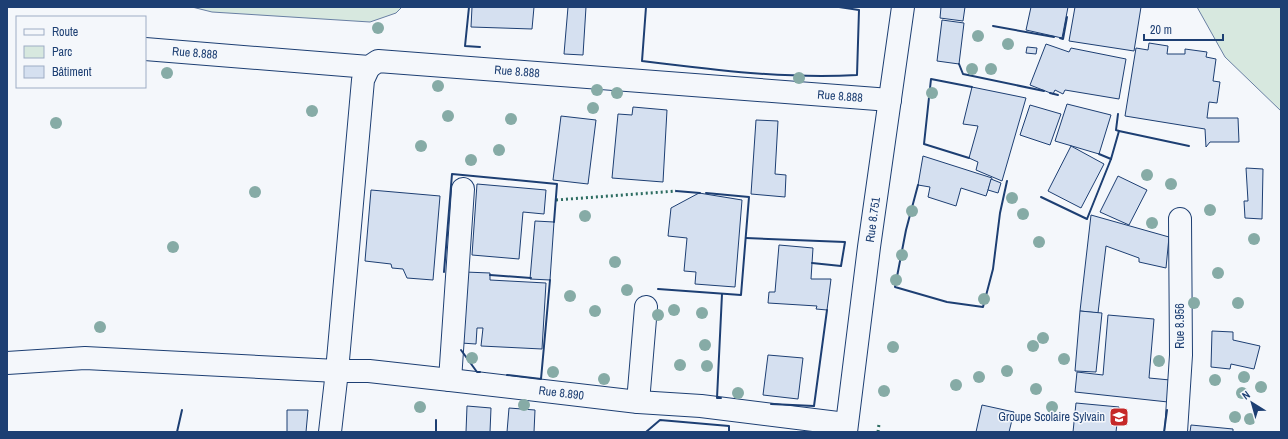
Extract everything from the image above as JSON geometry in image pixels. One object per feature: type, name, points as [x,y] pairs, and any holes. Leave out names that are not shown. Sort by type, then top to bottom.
[{"type":"street","name":"Rue 8.751","points":[[846,428],[904,7]]},
{"type":"street","name":"Rue 8.888","points":[[146,49],[369,67],[378,61],[890,100]]},
{"type":"street","points":[[330,432],[337,371],[363,80],[369,67]]},
{"type":"street","points":[[450,380],[462,189]]},
{"type":"street","name":"Rue 8.956","points":[[1176,432],[1181,355],[1180,219]]},
{"type":"street","points":[[638,402],[646,307]]},
{"type":"street","name":"Rue 8.890","points":[[7,363],[85,358],[337,371],[369,371],[638,402],[701,406],[846,428]]},
{"type":"green space","points":[[192,7],[402,7],[396,13],[370,22],[212,12]]},
{"type":"green space","points":[[1197,7],[1281,7],[1281,111],[1225,57]]},
{"type":"building","points":[[472,7],[534,7],[532,29],[471,27]]},
{"type":"building","points":[[568,7],[586,7],[583,55],[564,54]]},
{"type":"building","points":[[941,7],[965,7],[963,21],[940,18]]},
{"type":"building","points":[[1031,7],[1068,7],[1062,38],[1026,30]]},
{"type":"building","points":[[1075,7],[1141,7],[1134,51],[1069,41]]},
{"type":"building","points":[[942,20],[964,23],[959,64],[937,61]]},
{"type":"building","points":[[1149,43],[1168,46],[1167,54],[1185,54],[1185,49],[1207,52],[1206,57],[1216,59],[1213,81],[1220,82],[1217,103],[1209,102],[1207,118],[1238,118],[1239,142],[1210,142],[1206,147],[1205,129],[1125,116],[1136,48],[1148,50]]},
{"type":"building","points":[[1046,44],[1069,52],[1071,48],[1126,59],[1119,99],[1065,90],[1063,94],[1055,90],[1053,94],[1030,85]]},
{"type":"building","points":[[1027,47],[1037,48],[1036,54],[1026,53]]},
{"type":"building","points":[[972,87],[1026,98],[1002,181],[976,170],[978,162],[969,158],[978,126],[963,124]]},
{"type":"building","points":[[1067,104],[1111,115],[1099,154],[1055,141]]},
{"type":"building","points":[[1030,105],[1061,114],[1050,145],[1020,135]]},
{"type":"building","points":[[633,107],[667,110],[663,182],[612,178],[618,114],[632,115]]},
{"type":"building","points":[[561,116],[596,120],[588,184],[553,180]]},
{"type":"building","points":[[756,120],[778,121],[775,174],[786,175],[785,197],[751,194]]},
{"type":"building","points":[[1071,146],[1104,164],[1081,208],[1048,191]]},
{"type":"building","points":[[923,156],[992,178],[986,196],[961,188],[956,206],[928,197],[930,187],[918,185]]},
{"type":"building","points":[[1246,168],[1263,169],[1262,219],[1245,218],[1244,201],[1248,201]]},
{"type":"building","points":[[1118,176],[1147,190],[1129,225],[1100,212]]},
{"type":"building","points":[[991,179],[1001,183],[998,193],[988,190]]},
{"type":"building","points":[[477,184],[546,190],[544,214],[523,212],[519,259],[472,255]]},
{"type":"building","points":[[371,190],[440,196],[433,280],[407,278],[403,269],[392,268],[391,264],[365,261]]},
{"type":"building","points":[[699,193],[742,200],[735,287],[695,284],[696,272],[684,271],[687,238],[668,236],[671,208]]},
{"type":"building","points":[[1091,215],[1169,237],[1166,268],[1139,262],[1139,258],[1106,246],[1098,313],[1080,311]]},
{"type":"building","points":[[535,221],[554,222],[550,280],[530,279]]},
{"type":"building","points":[[779,245],[813,248],[811,279],[831,279],[827,310],[816,309],[817,306],[768,303],[769,292],[775,292]]},
{"type":"building","points":[[465,272],[490,273],[490,280],[546,283],[542,349],[481,346],[483,328],[477,328],[476,344],[461,343]]},
{"type":"building","points":[[1080,311],[1102,313],[1096,372],[1075,371]]},
{"type":"building","points":[[1108,315],[1154,319],[1149,378],[1170,380],[1168,402],[1075,392],[1077,372],[1103,375]]},
{"type":"building","points":[[1212,331],[1233,332],[1233,340],[1260,346],[1254,369],[1231,364],[1230,369],[1211,367]]},
{"type":"building","points":[[768,355],[803,358],[798,399],[763,395]]},
{"type":"building","points":[[1076,403],[1119,407],[1116,432],[1073,432]]},
{"type":"building","points":[[982,405],[1014,412],[1009,432],[976,432]]},
{"type":"building","points":[[467,406],[491,408],[490,432],[466,432]]},
{"type":"building","points":[[509,408],[535,410],[534,432],[507,432]]},
{"type":"building","points":[[287,410],[308,410],[306,432],[287,432]]},
{"type":"building","points":[[1191,425],[1233,429],[1233,432],[1190,432]]},
{"type":"hedge","points":[[556,200],[676,191]]},
{"type":"hedge","points":[[878,432],[879,424]]},
{"type":"wall","points":[[469,7],[465,46],[480,47]]},
{"type":"wall","points":[[646,7],[642,61],[776,75],[857,75],[859,10],[839,7]]},
{"type":"wall","points":[[1060,38],[1063,39],[1067,17]]},
{"type":"wall","points":[[993,26],[1054,37]]},
{"type":"wall","points":[[959,64],[963,74],[1044,91]]},
{"type":"wall","points":[[969,158],[924,144],[931,79],[972,87]]},
{"type":"wall","points":[[1050,93],[1058,95]]},
{"type":"wall","points":[[1099,154],[1111,159],[1119,131],[1116,130],[1118,114]]},
{"type":"wall","points":[[1119,131],[1189,146]]},
{"type":"wall","points":[[1041,197],[1087,219],[1111,159]]},
{"type":"wall","points":[[444,272],[452,174],[557,184],[554,222]]},
{"type":"wall","points":[[918,185],[906,230],[895,287],[947,302],[983,307],[993,269],[1000,213],[1007,181]]},
{"type":"wall","points":[[676,191],[700,193]]},
{"type":"wall","points":[[658,289],[741,295],[749,197],[706,193]]},
{"type":"wall","points":[[746,238],[845,242],[841,266],[812,263]]},
{"type":"wall","points":[[490,275],[531,278]]},
{"type":"wall","points":[[507,375],[541,379],[550,280]]},
{"type":"wall","points":[[721,398],[717,398],[722,294]]},
{"type":"wall","points":[[771,404],[814,406],[827,310]]},
{"type":"wall","points":[[461,350],[477,372],[480,372]]},
{"type":"wall","points":[[177,432],[182,410]]},
{"type":"wall","points":[[1164,432],[1167,410]]},
{"type":"wall","points":[[436,420],[436,432]]},
{"type":"wall","points":[[646,432],[660,420],[729,426],[729,432]]},
{"type":"place","name":"Groupe Scolaire Sylvain","points":[[1119,417]]}]
